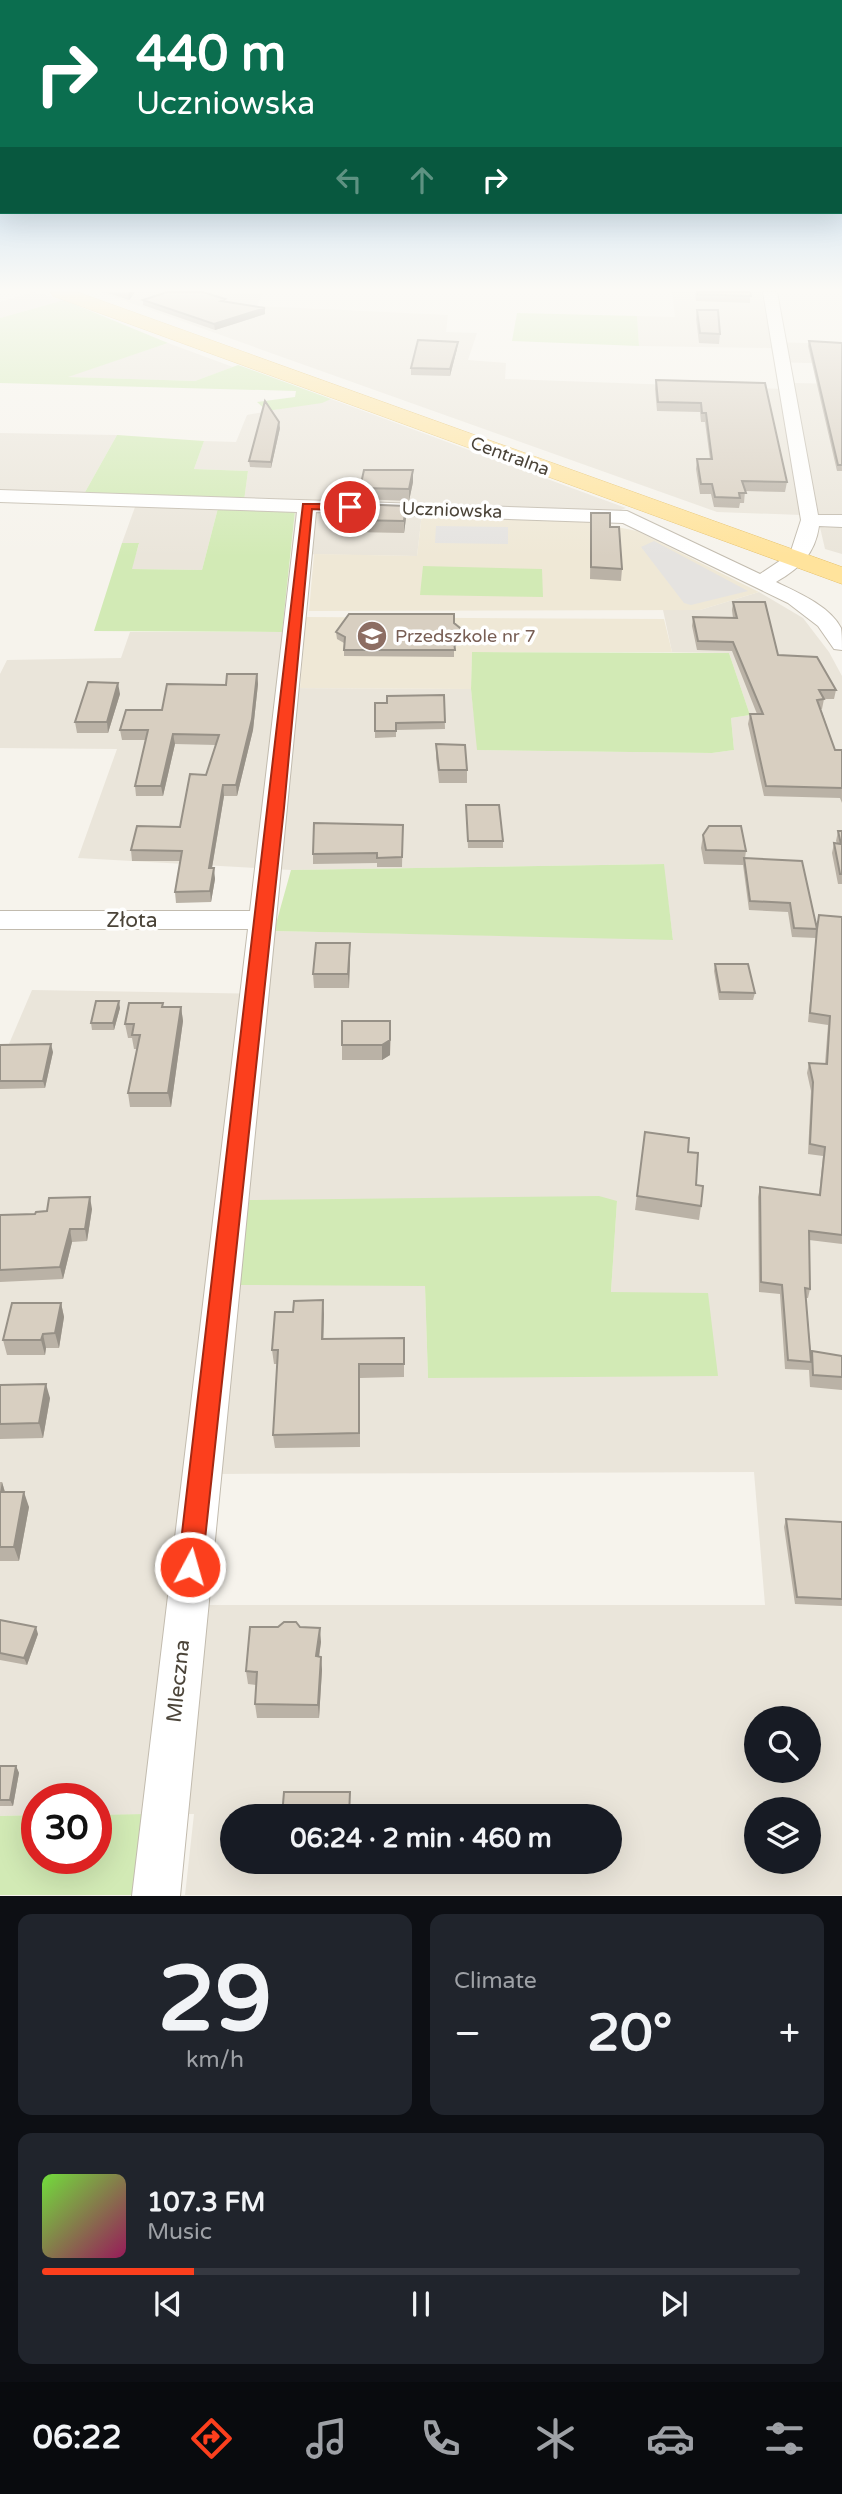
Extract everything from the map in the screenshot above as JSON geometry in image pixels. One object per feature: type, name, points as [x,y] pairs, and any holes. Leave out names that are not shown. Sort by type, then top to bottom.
[{"type":"main road","name":"Centralna","points":[[309,380],[799,555],[842,565]]},
{"type":"main road","name":"Centralna","points":[[322,380],[799,555],[842,576]]},
{"type":"street","points":[[763,581],[799,555],[808,537],[810,520],[785,380]]},
{"type":"street","name":"Uczniowska","points":[[0,496],[627,517],[763,581],[810,610],[842,645]]},
{"type":"street","name":"Mleczna","points":[[156,1895],[307,506]]},
{"type":"street","points":[[810,520],[842,521]]},
{"type":"street","name":"Złota","points":[[0,920],[264,920]]},
{"type":"shaded area","points":[[348,380],[546,380],[785,389],[801,515],[717,512]]},
{"type":"shaded area","points":[[793,383],[842,384],[842,517],[819,516]]},
{"type":"shaded area","points":[[331,399],[626,508],[618,511],[422,513],[417,556],[291,554],[295,511],[244,501],[248,471],[194,469],[204,441],[236,442],[247,415]]},
{"type":"shaded area","points":[[0,433],[117,435],[84,494],[0,491]]},
{"type":"shaded area","points":[[135,507],[218,508],[202,570],[131,569],[139,544],[122,543]]},
{"type":"shaded area","points":[[422,513],[606,519],[607,525],[637,531],[759,592],[700,610],[309,611],[314,554],[417,556]]},
{"type":"shaded area","points":[[819,523],[842,524],[842,554],[825,549]]},
{"type":"shaded area","points":[[436,526],[508,527],[508,544],[435,543]]},
{"type":"shaded area","points":[[654,541],[748,591],[691,605],[684,603],[641,547]]},
{"type":"shaded area","points":[[759,592],[803,618],[829,652],[842,676],[842,1895],[185,1895],[194,1814],[112,1815],[112,1783],[21,1783],[21,1815],[0,1816],[0,1065],[32,990],[264,994],[274,931],[673,939],[663,864],[291,870],[78,858],[117,749],[0,748],[0,674],[7,660],[121,658],[130,632],[282,632],[280,688],[471,689],[478,750],[712,753],[734,750],[731,718],[750,715],[729,653],[672,652],[663,610],[700,610]],"holes":[[[617,1201],[611,1292],[428,1378],[425,1286]],[[754,1472],[765,1605],[201,1605],[216,1474]]]},
{"type":"shaded area","points":[[306,617],[664,619],[672,652],[472,652],[471,689],[300,688]]},
{"type":"green space","points":[[0,380],[280,380],[331,399],[322,403],[267,411],[257,402],[295,397],[296,391],[0,383]]},
{"type":"green space","points":[[117,435],[204,441],[194,469],[248,471],[244,501],[84,494]]},
{"type":"green space","points":[[218,508],[295,511],[282,632],[94,631],[122,543],[139,543],[132,569],[202,570]]},
{"type":"green space","points":[[423,566],[542,569],[543,597],[420,595]]},
{"type":"green space","points":[[472,652],[729,653],[750,715],[731,718],[734,750],[712,753],[477,750],[471,689]]},
{"type":"green space","points":[[664,864],[673,940],[274,931],[291,870]]},
{"type":"green space","points":[[599,1196],[617,1201],[611,1292],[708,1293],[718,1376],[428,1378],[425,1286],[236,1285],[245,1200]]},
{"type":"green space","points":[[145,1814],[135,1895],[0,1895],[0,1816],[21,1815],[21,1874],[112,1874],[112,1815]]},
{"type":"building","points":[[656,380],[765,383],[787,482],[742,481],[746,493],[739,493],[740,498],[715,497],[712,484],[701,484],[697,459],[712,459],[706,413],[702,413],[701,403],[658,402]]},
{"type":"building","points":[[818,380],[842,380],[842,465],[838,465]]},
{"type":"building","points":[[265,401],[279,422],[271,462],[249,461]]},
{"type":"building","points":[[364,470],[413,470],[409,489],[360,488]]},
{"type":"building","points":[[356,504],[406,506],[404,521],[352,520]]},
{"type":"building","points":[[591,513],[610,513],[610,527],[619,527],[622,569],[591,567]]},
{"type":"building","points":[[733,602],[765,602],[778,655],[817,657],[836,690],[819,690],[824,699],[817,700],[835,750],[842,750],[842,788],[766,786],[750,714],[763,714],[733,642],[698,641],[693,617],[737,618]]},
{"type":"building","points":[[349,614],[454,614],[454,623],[465,632],[454,641],[455,650],[344,650],[345,637],[336,632]]},
{"type":"building","points":[[227,674],[257,674],[252,719],[236,785],[223,785],[209,868],[214,868],[210,891],[175,892],[182,851],[131,850],[137,826],[180,827],[190,774],[206,775],[219,735],[173,734],[161,786],[135,786],[148,730],[120,730],[126,710],[162,710],[167,684],[226,685]]},
{"type":"building","points":[[88,682],[118,683],[107,722],[75,722]]},
{"type":"building","points":[[444,695],[445,722],[396,723],[396,731],[375,731],[375,703],[387,703],[387,696]]},
{"type":"building","points":[[436,744],[465,745],[467,770],[439,770]]},
{"type":"building","points":[[466,805],[499,805],[503,841],[468,841]]},
{"type":"building","points":[[314,823],[403,825],[402,857],[377,858],[377,853],[313,854]]},
{"type":"building","points":[[709,826],[741,826],[746,851],[706,850],[703,835]]},
{"type":"building","points":[[838,831],[842,831],[842,874],[834,843],[841,844]]},
{"type":"building","points":[[744,858],[802,861],[817,929],[794,928],[790,903],[750,901]]},
{"type":"building","points":[[819,915],[842,917],[842,1235],[809,1231],[810,1289],[805,1288],[811,1362],[788,1360],[782,1285],[761,1282],[760,1187],[820,1195],[825,1147],[810,1144],[813,1082],[809,1063],[827,1064],[830,1016],[810,1013]]},
{"type":"building","points":[[316,943],[350,943],[348,974],[313,974]]},
{"type":"building","points":[[715,964],[748,964],[755,993],[720,992]]},
{"type":"building","points":[[96,1001],[119,1001],[113,1023],[91,1023]]},
{"type":"building","points":[[129,1003],[163,1003],[162,1007],[181,1007],[168,1093],[128,1093],[140,1035],[132,1035],[134,1024],[125,1024]]},
{"type":"building","points":[[342,1021],[390,1021],[390,1040],[382,1045],[342,1045]]},
{"type":"building","points":[[51,1044],[43,1081],[0,1081],[0,1045]]},
{"type":"building","points":[[645,1132],[689,1138],[688,1152],[698,1153],[696,1185],[703,1186],[701,1206],[637,1196]]},
{"type":"building","points":[[90,1197],[85,1229],[70,1229],[60,1267],[0,1270],[0,1215],[47,1211],[49,1198]]},
{"type":"building","points":[[323,1300],[322,1339],[404,1338],[404,1364],[359,1364],[359,1433],[273,1435],[278,1350],[272,1350],[275,1312],[293,1312],[294,1301]]},
{"type":"building","points":[[12,1303],[61,1303],[55,1333],[43,1334],[41,1340],[3,1340]]},
{"type":"building","points":[[812,1351],[842,1356],[842,1377],[813,1375]]},
{"type":"building","points":[[46,1384],[39,1423],[0,1424],[0,1385]]},
{"type":"building","points":[[0,1492],[24,1492],[14,1547],[0,1547]]},
{"type":"building","points":[[786,1519],[842,1522],[842,1599],[797,1597]]},
{"type":"building","points":[[0,1620],[36,1627],[24,1658],[0,1653]]},
{"type":"building","points":[[284,1622],[296,1622],[300,1627],[320,1628],[316,1656],[321,1657],[318,1705],[255,1704],[257,1672],[246,1671],[250,1627],[278,1627]]},
{"type":"building","points":[[0,1766],[16,1766],[10,1800],[0,1800]]},
{"type":"building","points":[[284,1792],[350,1792],[350,1804],[283,1804]]},
{"type":"place","name":"Przedszkole nr 7","points":[[372,636]]},
{"type":"route","points":[[190,1567],[277,808],[307,506],[350,507]]}]
